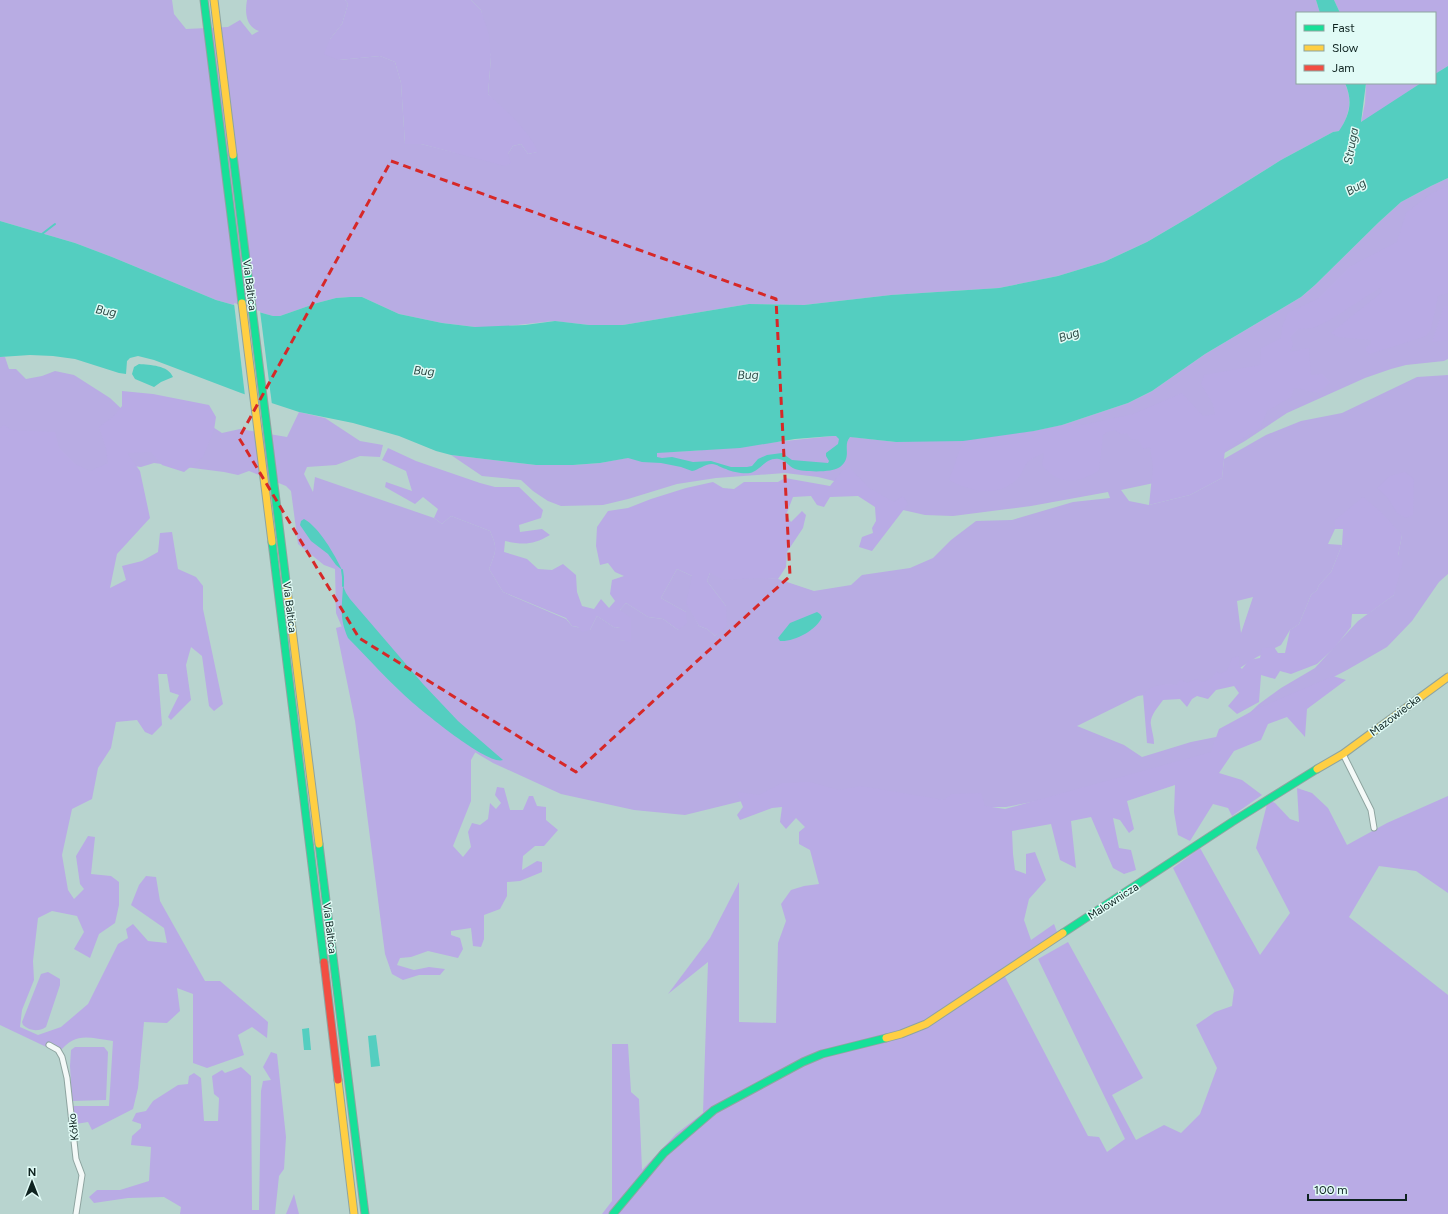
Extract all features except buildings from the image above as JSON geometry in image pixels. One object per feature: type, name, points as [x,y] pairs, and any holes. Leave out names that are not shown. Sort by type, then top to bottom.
[{"type":"main road","name":"Via Baltica","points":[[204,0],[354,1214]]},
{"type":"main road","name":"Via Baltica","points":[[214,0],[365,1214]]},
{"type":"main road","name":"Mazowiecka","points":[[1343,754],[1448,676]]},
{"type":"main road","name":"Malownicza","points":[[613,1214],[664,1153],[714,1110],[803,1062],[822,1054],[901,1034],[926,1024],[1232,822],[1343,754]]},
{"type":"street","points":[[1343,754],[1371,810],[1374,828]]},
{"type":"street","name":"Kółko","points":[[49,1045],[58,1050],[62,1056],[67,1078],[76,1159],[82,1175],[76,1214]]},
{"type":"highlighted area","points":[[391,161],[776,299],[790,576],[576,772],[359,638],[239,438]]},
{"type":"shaded area","points":[[0,0],[172,0],[174,14],[186,29],[228,27],[240,20],[252,35],[259,31],[251,26],[247,18],[247,0],[345,0],[348,4],[342,24],[330,39],[339,60],[380,56],[395,62],[401,83],[405,144],[421,144],[457,153],[508,154],[513,146],[521,144],[528,154],[537,152],[488,94],[491,57],[481,10],[471,0],[1316,0],[1320,12],[1296,12],[1296,84],[1345,84],[1349,96],[1348,113],[1340,131],[1333,132],[1281,160],[1147,242],[1104,262],[1058,276],[999,288],[891,295],[804,305],[749,304],[623,325],[589,325],[554,321],[500,327],[475,327],[442,323],[399,314],[362,297],[336,298],[280,316],[273,316],[216,300],[75,243],[0,221]]},
{"type":"shaded area","points":[[345,0],[471,0],[481,10],[489,35],[491,57],[488,94],[522,128],[538,152],[528,154],[521,144],[513,146],[508,154],[511,163],[505,166],[421,144],[405,144],[401,83],[395,62],[380,56],[339,60],[324,54],[330,39],[342,24],[348,4]]},
{"type":"shaded area","points":[[1334,0],[1448,0],[1448,66],[1436,73],[1436,12],[1340,12]]},
{"type":"shaded area","points":[[1366,84],[1420,84],[1361,123],[1365,103]]},
{"type":"shaded area","points":[[1448,178],[1448,359],[1444,361],[1406,365],[1365,378],[1287,413],[1245,441],[1207,463],[1154,483],[1121,490],[1129,501],[1149,505],[1190,495],[1222,478],[1224,459],[1266,435],[1301,421],[1342,413],[1417,377],[1448,375],[1448,574],[1439,582],[1412,621],[1387,647],[1297,696],[1222,749],[1171,768],[1053,798],[1006,807],[746,800],[685,815],[634,810],[561,794],[493,763],[436,729],[348,642],[336,613],[335,569],[324,565],[298,544],[291,491],[286,486],[249,471],[238,475],[154,463],[141,467],[108,463],[88,490],[0,454],[0,357],[5,357],[9,369],[16,369],[26,379],[42,376],[55,371],[74,375],[110,398],[128,415],[193,414],[222,433],[240,429],[287,437],[299,412],[325,418],[360,441],[383,445],[380,457],[360,456],[336,465],[307,467],[304,474],[313,492],[315,477],[434,518],[442,524],[451,516],[490,531],[495,550],[489,569],[503,592],[566,619],[572,626],[590,630],[597,616],[615,628],[620,627],[620,640],[631,641],[620,610],[626,603],[648,617],[663,619],[678,630],[686,612],[661,598],[677,569],[692,576],[694,616],[699,626],[707,629],[715,636],[720,631],[726,606],[707,581],[710,573],[778,579],[814,591],[851,585],[862,575],[910,568],[933,558],[951,540],[976,521],[1012,520],[1073,502],[1110,498],[1108,492],[1031,506],[953,516],[925,515],[903,510],[842,483],[818,477],[785,473],[716,478],[677,484],[603,505],[561,506],[548,501],[533,491],[521,480],[482,476],[451,455],[536,465],[573,465],[600,463],[657,452],[693,451],[832,436],[895,442],[1034,431],[1062,425],[1128,403],[1152,391],[1205,354],[1301,297],[1401,202]],"holes":[[[1335,520],[1402,535],[1394,595],[1358,621],[1315,668],[1281,688],[1259,704],[1226,735],[1191,742],[1142,757],[1124,745],[1077,726],[1138,696],[1213,685],[1257,657],[1281,645],[1290,630],[1299,624],[1311,595],[1317,590],[1319,585],[1331,572],[1342,545],[1328,544],[1335,529]],[[1253,597],[1241,633],[1237,601]]]},
{"type":"shaded area","points":[[1448,186],[1448,293],[1438,296],[1431,329],[1426,336],[1370,354],[1366,351],[1366,347],[1371,344],[1371,340],[1338,337],[1331,333],[1382,292],[1381,287],[1330,320],[1313,328],[1298,329],[1290,337],[1293,344],[1290,352],[1309,348],[1311,375],[1322,374],[1330,382],[1319,393],[1294,388],[1291,397],[1267,411],[1261,427],[1225,450],[1222,478],[1190,495],[1149,505],[1153,467],[1150,447],[1143,449],[1138,439],[1132,440],[1127,433],[1121,434],[1115,430],[1107,432],[1103,435],[1099,470],[1084,478],[1069,481],[1055,477],[1042,465],[1044,453],[1028,462],[1018,478],[1011,484],[994,491],[967,488],[949,480],[963,441],[1034,431],[1062,425],[1087,424],[1133,414],[1182,393],[1203,416],[1215,414],[1213,404],[1201,384],[1204,375],[1260,365],[1261,348],[1281,338],[1282,327],[1288,313],[1319,298],[1351,266],[1397,242],[1406,213],[1432,193]]},
{"type":"shaded area","points":[[1444,306],[1448,306],[1448,340],[1432,342]]},
{"type":"shaded area","points":[[122,391],[153,394],[209,405],[216,417],[214,430],[203,457],[184,472],[162,465],[151,452],[127,453],[140,471],[150,518],[117,554],[110,588],[126,580],[122,566],[142,561],[158,552],[160,533],[172,532],[178,569],[196,577],[203,586],[203,609],[223,704],[214,711],[209,706],[202,656],[191,647],[186,665],[191,700],[171,720],[168,717],[179,695],[170,692],[167,674],[158,674],[162,725],[152,735],[145,732],[137,720],[116,722],[111,748],[98,768],[92,799],[72,809],[62,855],[68,890],[74,899],[84,889],[80,884],[76,856],[88,836],[95,837],[91,874],[111,876],[119,882],[119,905],[115,923],[99,934],[90,958],[74,949],[84,932],[77,916],[52,911],[38,918],[33,961],[34,980],[22,1010],[20,1027],[38,1035],[61,1027],[88,1004],[118,944],[128,938],[126,929],[133,924],[148,941],[167,943],[164,928],[131,905],[139,885],[146,876],[156,877],[160,901],[205,981],[220,981],[268,1022],[267,1038],[252,1027],[238,1035],[244,1055],[207,1068],[193,1063],[193,994],[177,988],[180,1011],[167,1023],[144,1022],[138,1088],[133,1109],[92,1130],[88,1122],[76,1124],[72,1106],[109,1106],[113,1041],[90,1038],[77,1039],[71,1041],[59,1053],[0,1025],[0,428],[4,425],[11,430],[55,432],[59,448],[75,464],[90,471],[108,463],[106,448],[99,427],[113,417],[122,406]]},
{"type":"shaded area","points":[[388,448],[416,461],[480,483],[495,487],[519,487],[543,510],[541,518],[519,525],[520,532],[542,529],[550,535],[538,541],[528,543],[505,541],[504,552],[527,559],[538,569],[552,570],[563,564],[576,575],[577,592],[582,606],[594,609],[601,599],[609,608],[615,601],[610,594],[612,580],[624,576],[615,572],[608,563],[600,565],[596,546],[597,527],[608,511],[628,508],[686,488],[713,482],[723,488],[734,489],[744,482],[778,482],[785,478],[830,486],[842,471],[849,467],[869,488],[894,502],[903,496],[908,504],[872,551],[859,547],[862,537],[873,533],[872,528],[876,521],[875,507],[858,496],[830,497],[824,507],[817,505],[811,496],[793,497],[786,515],[791,522],[802,511],[806,515],[803,528],[787,552],[786,567],[778,579],[758,578],[724,580],[710,573],[707,581],[726,606],[727,626],[715,636],[707,629],[699,626],[686,603],[692,576],[677,569],[661,598],[686,612],[687,623],[678,630],[663,619],[648,617],[626,603],[620,610],[631,618],[631,642],[620,640],[620,627],[615,628],[597,616],[590,630],[582,632],[578,627],[572,626],[566,618],[503,592],[489,569],[495,550],[490,531],[451,516],[442,524],[434,518],[438,509],[423,497],[415,504],[385,487],[386,482],[412,491],[406,471],[382,460]]},
{"type":"shaded area","points":[[1405,472],[1414,479],[1413,515],[1406,518],[1397,513],[1387,497],[1377,488],[1390,476]]},
{"type":"shaded area","points":[[1363,497],[1380,511],[1402,535],[1398,556],[1403,561],[1394,595],[1368,614],[1352,614],[1351,627],[1335,647],[1317,664],[1291,674],[1280,671],[1275,679],[1261,675],[1259,702],[1237,714],[1228,706],[1239,693],[1234,686],[1216,690],[1208,699],[1197,696],[1192,699],[1187,707],[1180,699],[1163,700],[1154,712],[1151,719],[1154,744],[1147,743],[1143,694],[1151,688],[1159,685],[1177,685],[1180,679],[1187,683],[1197,679],[1203,682],[1212,678],[1217,671],[1219,674],[1227,671],[1232,658],[1239,656],[1239,666],[1242,669],[1249,660],[1260,658],[1262,648],[1274,647],[1278,653],[1285,653],[1290,630],[1299,624],[1311,595],[1317,590],[1319,585],[1331,572],[1342,545],[1343,529],[1335,529],[1335,520]]},
{"type":"shaded area","points":[[343,626],[348,638],[413,703],[476,751],[471,760],[471,801],[453,846],[463,857],[471,847],[468,832],[472,823],[480,825],[488,819],[490,803],[496,809],[501,803],[495,795],[497,787],[504,788],[510,810],[523,810],[529,796],[533,796],[537,806],[546,807],[546,820],[558,830],[544,846],[535,846],[523,856],[522,870],[537,861],[542,862],[542,872],[520,881],[507,882],[507,896],[500,909],[484,915],[484,939],[481,947],[473,946],[471,928],[451,931],[451,935],[460,938],[463,949],[458,958],[428,951],[411,957],[400,958],[397,965],[414,970],[429,967],[445,969],[440,975],[419,975],[403,980],[392,974],[385,954],[355,721],[336,628]]},
{"type":"shaded area","points":[[1333,676],[1346,680],[1307,709],[1305,737],[1287,717],[1268,724],[1261,740],[1234,751],[1219,773],[1242,780],[1262,795],[1232,816],[1228,808],[1213,804],[1190,841],[1178,835],[1174,812],[1175,785],[1127,801],[1134,829],[1129,833],[1120,820],[1113,818],[1119,848],[1131,850],[1136,870],[1124,874],[1113,868],[1091,817],[1071,821],[1076,868],[1060,860],[1051,824],[1012,831],[1015,870],[1026,874],[1026,854],[1035,852],[1046,880],[1029,899],[1024,920],[1031,940],[1054,924],[1057,932],[1001,969],[1088,1136],[1099,1137],[1107,1152],[1125,1139],[1038,959],[1068,942],[1143,1078],[1112,1095],[1136,1140],[1164,1125],[1181,1133],[1200,1114],[1217,1068],[1196,1025],[1215,1012],[1232,1006],[1234,990],[1173,868],[1200,848],[1260,955],[1290,913],[1256,848],[1268,800],[1275,803],[1290,819],[1299,822],[1297,788],[1312,793],[1328,808],[1347,845],[1387,823],[1448,796],[1448,893],[1416,871],[1379,866],[1349,917],[1448,995],[1448,1214],[602,1214],[612,1201],[612,1044],[628,1044],[631,1092],[639,1099],[642,1170],[676,1134],[703,1113],[708,962],[668,994],[710,938],[739,882],[739,1022],[776,1023],[778,943],[786,921],[781,904],[791,890],[819,884],[810,850],[799,844],[799,832],[805,827],[796,818],[786,829],[780,822],[782,807],[772,808],[740,820],[737,815],[743,807],[737,792],[759,795],[782,783],[810,782],[839,790],[861,786],[944,800],[952,794],[981,793],[985,806],[1005,809],[1211,752],[1219,729],[1256,709]]},
{"type":"shaded area","points":[[48,972],[60,979],[60,985],[46,1027],[40,1030],[31,1030],[23,1025],[22,1022],[41,974]]},
{"type":"shaded area","points":[[75,1047],[104,1047],[108,1052],[106,1100],[72,1101],[70,1066],[71,1050]]},
{"type":"shaded area","points":[[271,1052],[277,1054],[286,1137],[284,1169],[279,1176],[275,1214],[180,1214],[181,1207],[164,1197],[128,1198],[94,1203],[89,1197],[97,1190],[120,1190],[149,1181],[151,1147],[131,1145],[132,1136],[141,1128],[141,1124],[132,1121],[136,1113],[146,1111],[153,1101],[178,1085],[188,1084],[189,1076],[194,1073],[201,1078],[204,1121],[218,1121],[219,1098],[214,1094],[212,1076],[222,1070],[225,1073],[241,1067],[251,1076],[252,1210],[259,1210],[261,1091],[263,1081],[271,1080],[263,1067]]},
{"type":"shaded area","points":[[294,1194],[299,1214],[286,1214]]},
{"type":"water","points":[[1316,0],[1334,0],[1340,12],[1320,12]]},
{"type":"water","points":[[1448,66],[1448,178],[1401,202],[1301,297],[1205,354],[1152,391],[1128,403],[1062,425],[1034,431],[963,441],[896,442],[850,437],[847,444],[847,455],[844,463],[840,467],[831,470],[799,470],[779,459],[771,460],[750,473],[741,473],[712,464],[692,471],[681,467],[661,463],[642,462],[628,458],[600,463],[536,465],[451,455],[436,451],[399,436],[353,423],[299,412],[241,393],[154,360],[138,356],[130,358],[127,361],[126,374],[75,359],[53,356],[30,355],[0,357],[0,221],[75,243],[216,300],[273,316],[280,316],[336,298],[362,297],[399,314],[442,323],[475,327],[525,325],[555,321],[589,325],[623,325],[749,304],[804,305],[891,295],[999,288],[1058,276],[1104,262],[1147,242],[1281,160],[1333,132],[1339,131],[1348,114],[1350,102],[1345,84],[1366,84],[1361,122],[1419,84],[1436,84],[1436,73]],"holes":[[[836,436],[839,439],[838,444],[826,453],[829,461],[828,463],[792,460],[782,453],[767,455],[758,459],[752,466],[747,467],[731,467],[711,461],[693,462],[672,457],[657,457],[657,453],[740,448],[795,439]]]},
{"type":"water","points":[[139,364],[153,365],[163,368],[171,373],[173,377],[154,387],[135,379],[132,374],[134,367]]},
{"type":"water","points":[[304,519],[321,535],[331,549],[342,570],[336,565],[328,554],[311,541],[300,525],[301,521]]},
{"type":"water","points":[[343,586],[350,599],[423,684],[458,721],[503,760],[496,760],[472,748],[413,703],[348,638],[342,618]]},
{"type":"water","points":[[817,612],[822,617],[810,631],[792,640],[780,641],[778,638],[790,623]]},
{"type":"water","points":[[309,1028],[311,1050],[304,1050],[302,1029]]},
{"type":"water","points":[[376,1035],[380,1066],[371,1067],[368,1036]]},
{"type":"pier","points":[[234,303],[260,311],[272,405],[245,396]]},
{"type":"waterway","points":[[42,234],[55,224]]},
{"type":"waterway","points":[[342,570],[343,586]]},
{"type":"traffic: fast","points":[[204,0],[242,303]]},
{"type":"traffic: fast","points":[[233,155],[287,589]]},
{"type":"traffic: fast","points":[[272,542],[324,962]]},
{"type":"traffic: fast","points":[[1063,933],[1232,822],[1317,769]]},
{"type":"traffic: fast","points":[[319,844],[365,1214]]},
{"type":"traffic: fast","points":[[613,1214],[664,1153],[714,1110],[803,1062],[822,1054],[886,1038]]},
{"type":"traffic: slow","points":[[214,0],[233,155]]},
{"type":"traffic: slow","points":[[242,303],[272,542]]},
{"type":"traffic: slow","points":[[287,589],[319,844]]},
{"type":"traffic: slow","points":[[1317,769],[1343,754],[1448,677]]},
{"type":"traffic: slow","points":[[886,1038],[926,1024],[1063,933]]},
{"type":"traffic: slow","points":[[338,1080],[354,1214]]},
{"type":"traffic: jam","points":[[324,962],[338,1080]]},
{"type":"water label","name":"Struga","points":[[1351,146]]},
{"type":"water label","name":"Bug","points":[[1356,187]]},
{"type":"water label","name":"Bug","points":[[106,311]]},
{"type":"water label","name":"Bug","points":[[1069,335]]},
{"type":"water label","name":"Bug","points":[[424,371]]},
{"type":"water label","name":"Bug","points":[[748,375]]}]
